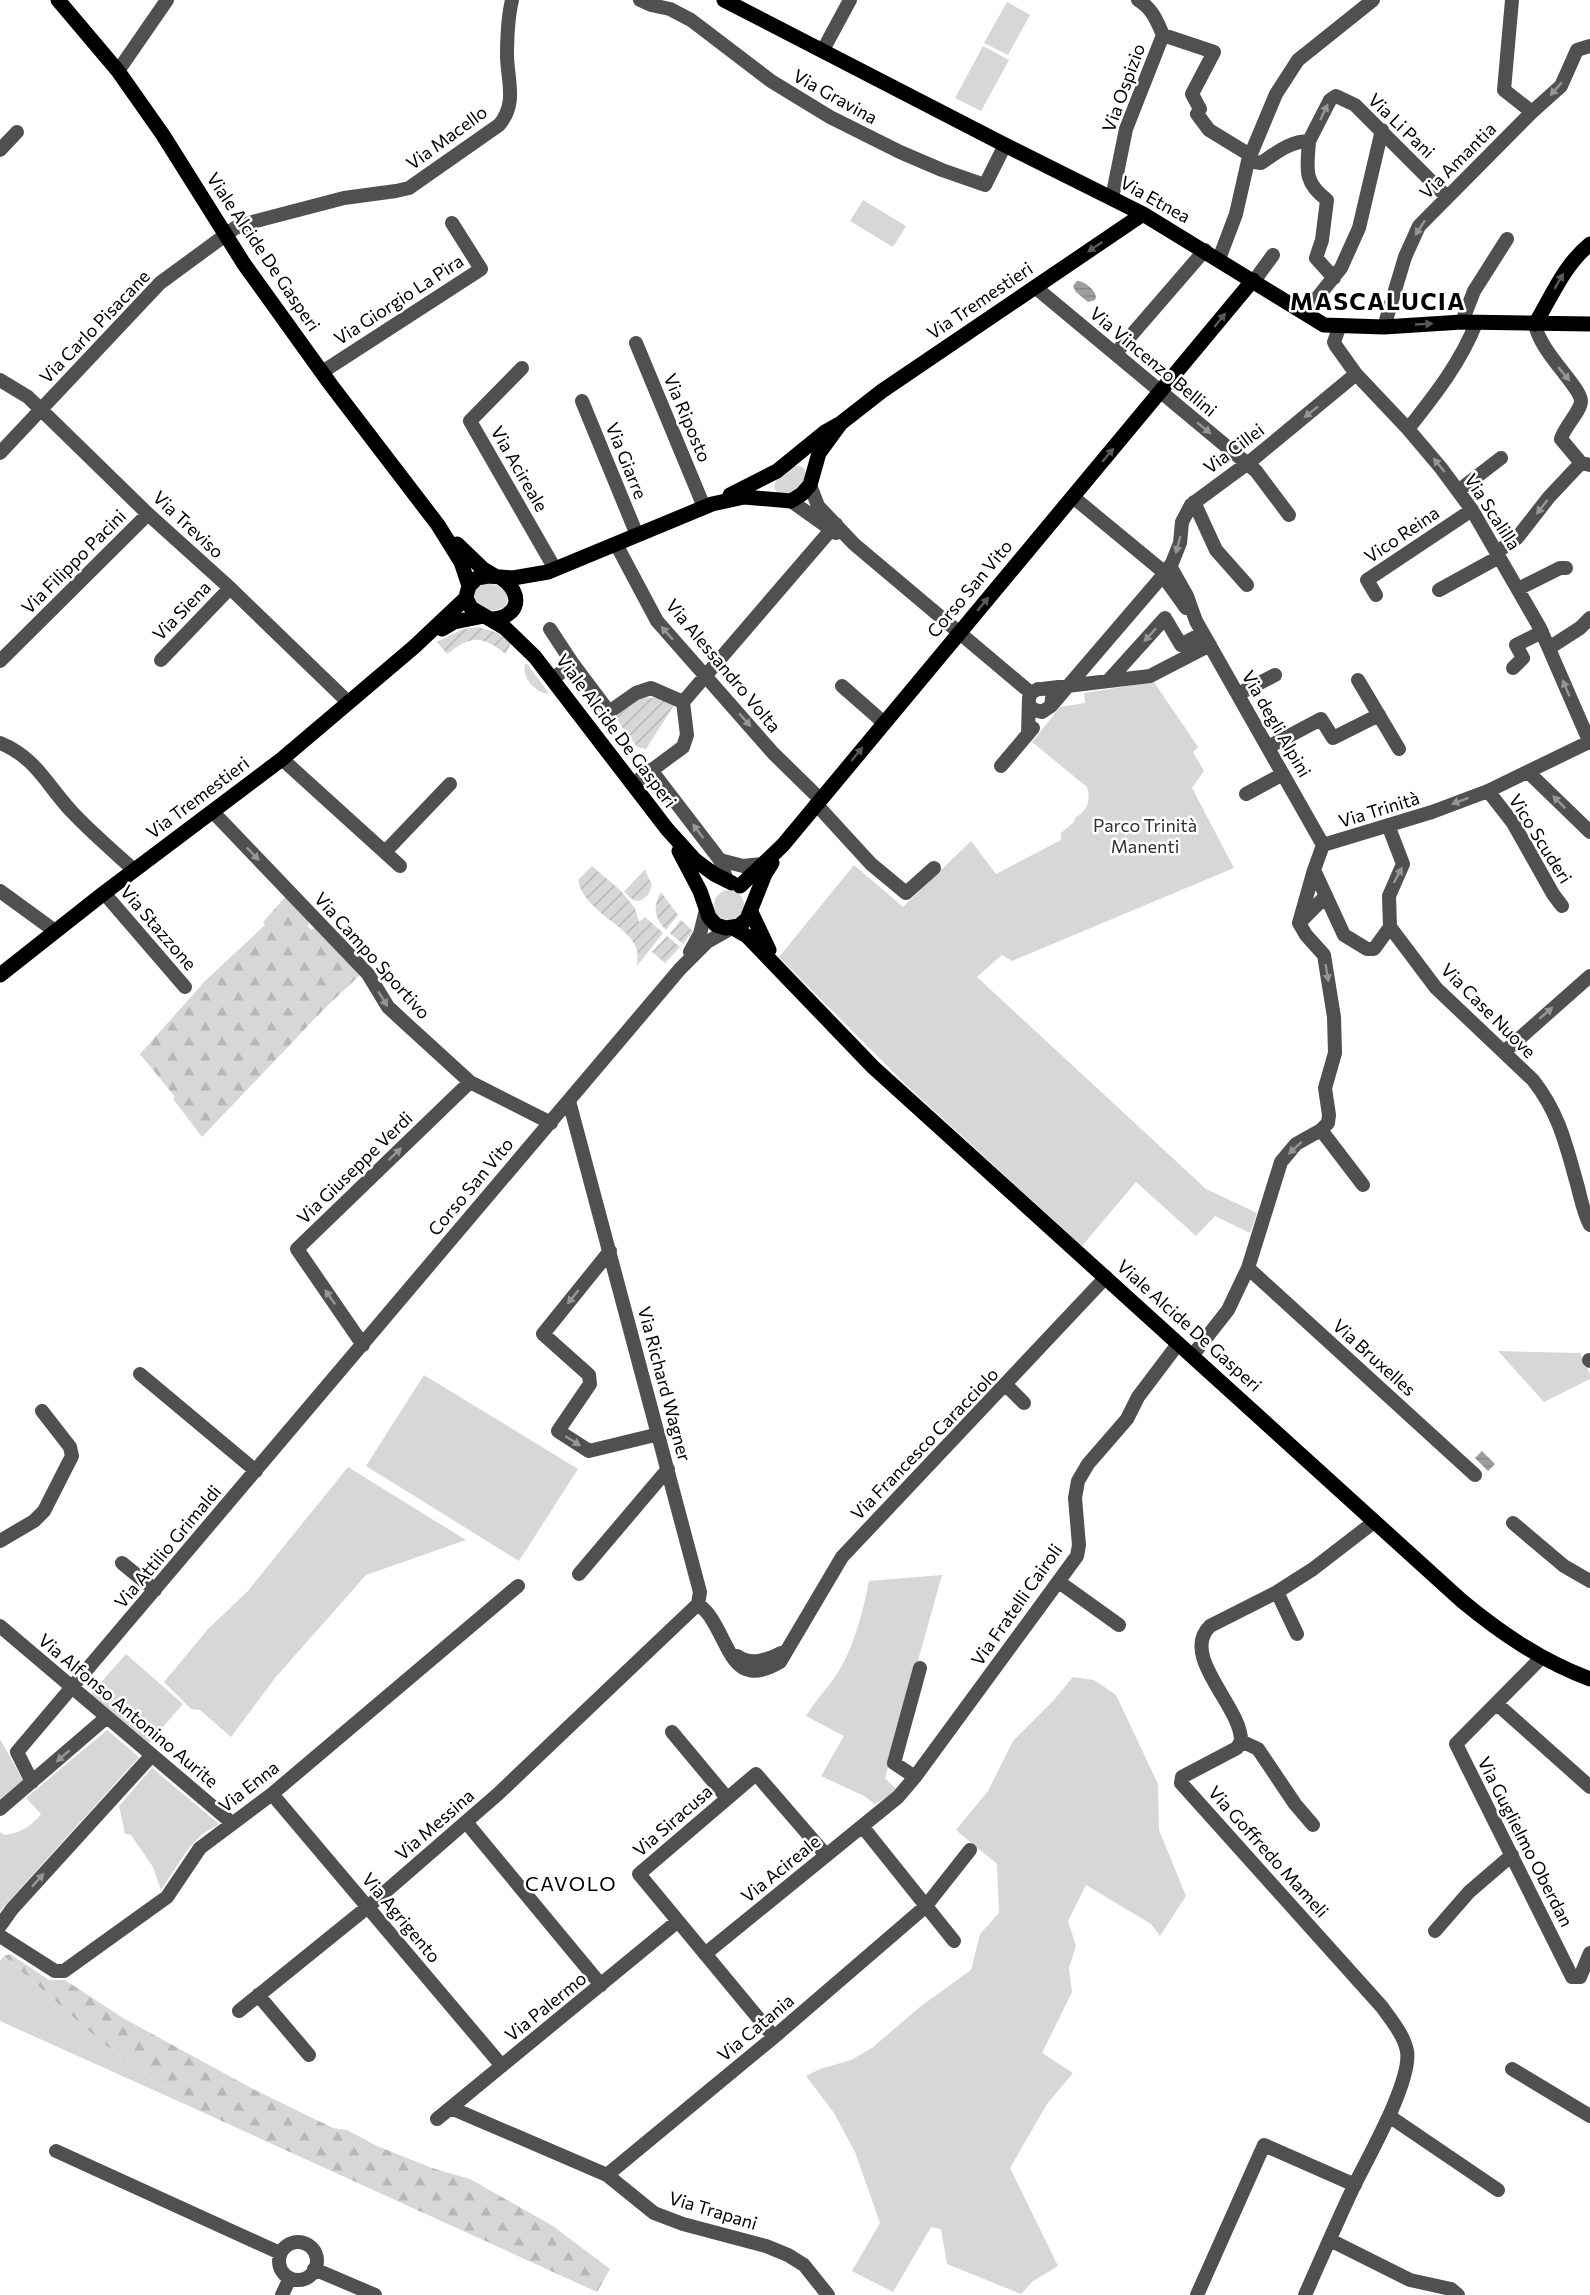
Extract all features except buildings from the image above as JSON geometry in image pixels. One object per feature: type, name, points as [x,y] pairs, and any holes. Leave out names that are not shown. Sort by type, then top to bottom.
[{"type":"main road","name":"Viale Alcide De Gasperi","points":[[58,0],[118,71],[163,135],[225,235],[322,372],[438,525]]},
{"type":"main road","name":"Via Etnea","points":[[724,0],[1143,214],[1219,258],[1324,325],[1384,327],[1469,322],[1590,324]]},
{"type":"main road","name":"Via Tremestieri","points":[[841,423],[882,391],[1143,214]]},
{"type":"main road","points":[[1535,324],[1569,264],[1590,244]]},
{"type":"main road","name":"Corso San Vito","points":[[783,845],[883,722],[1253,281]]},
{"type":"main road","points":[[787,501],[776,496],[771,485],[782,468],[825,432],[841,423]]},
{"type":"main road","points":[[708,505],[744,497],[787,501],[802,494],[811,479],[825,443],[841,423]]},
{"type":"main road","points":[[414,646],[467,592],[477,578],[522,577],[551,570],[708,505],[804,459],[811,466],[811,479]]},
{"type":"main road","points":[[438,525],[483,569],[510,584],[514,591],[519,628],[535,657]]},
{"type":"main road","points":[[438,525],[461,562],[471,608],[520,641],[535,657]]},
{"type":"main road","points":[[414,646],[454,622],[505,616],[530,584],[551,570]]},
{"type":"main road","name":"Via Tremestieri","points":[[0,975],[104,892],[282,759],[414,646]]},
{"type":"main road","name":"Viale Alcide De Gasperi","points":[[535,657],[667,829]]},
{"type":"main road","points":[[667,829],[695,860],[750,896],[756,927],[783,973]]},
{"type":"main road","points":[[667,829],[689,867],[709,917],[716,925],[731,928],[747,936],[783,973]]},
{"type":"main road","points":[[706,908],[707,898],[720,884],[733,883],[762,864],[783,845]]},
{"type":"main road","points":[[731,928],[742,924],[751,909],[765,874],[783,845]]},
{"type":"main road","name":"Viale Alcide De Gasperi","points":[[783,973],[873,1067],[1494,1628],[1541,1658],[1590,1679]]},
{"type":"street","points":[[118,71],[167,0]]},
{"type":"street","name":"Via Macello","points":[[225,235],[235,228],[256,220],[344,198],[409,188],[499,125],[507,116],[510,106],[507,57],[512,0]]},
{"type":"street","name":"Via Gravina","points":[[640,0],[670,9],[691,20],[771,81],[830,117],[942,170],[985,185],[1005,145]]},
{"type":"street","points":[[823,50],[850,0]]},
{"type":"street","name":"Via Ospizio","points":[[1112,198],[1126,129],[1163,35],[1156,17],[1144,3],[1138,0]]},
{"type":"street","points":[[1219,258],[1236,214],[1249,158],[1276,94],[1298,60],[1373,0]]},
{"type":"street","points":[[1512,0],[1504,90],[1532,112]]},
{"type":"street","points":[[1163,35],[1214,52],[1192,94],[1200,108],[1197,114],[1209,130],[1249,158],[1261,163],[1291,144],[1298,141],[1309,141],[1307,177],[1316,192],[1327,200],[1322,240],[1316,258],[1334,278]]},
{"type":"street","name":"Via Amantia","points":[[1384,327],[1405,257],[1419,226],[1532,112],[1561,86],[1577,50],[1590,46]]},
{"type":"street","name":"Via Li Pani","points":[[1309,141],[1330,100],[1336,96],[1355,105],[1447,197]]},
{"type":"street","points":[[1305,313],[1334,278],[1359,228],[1382,130]]},
{"type":"street","points":[[0,150],[17,132]]},
{"type":"street","name":"Via Giorgio La Pira","points":[[322,372],[481,269],[452,224]]},
{"type":"street","name":"Via Carlo Pisacane","points":[[0,453],[160,283],[225,235]]},
{"type":"street","points":[[1408,429],[1468,344],[1474,291],[1507,239]]},
{"type":"street","points":[[1115,354],[1205,250]]},
{"type":"street","points":[[1253,281],[1273,255]]},
{"type":"street","name":"Via Vincenzo Bellini","points":[[1035,287],[1248,463],[1289,515]]},
{"type":"street","points":[[1439,590],[1498,554],[1517,538],[1549,497],[1586,464],[1561,439],[1564,429],[1580,405],[1578,391],[1556,365],[1537,336],[1535,324]]},
{"type":"street","name":"Via Scalilla","points":[[1340,325],[1334,342],[1336,346],[1356,374],[1408,429],[1472,510],[1542,632],[1590,743]]},
{"type":"street","name":"Via Riposto","points":[[636,343],[708,505]]},
{"type":"street","name":"Via Acireale","points":[[522,368],[470,421],[551,570]]},
{"type":"street","name":"Via Cillei","points":[[1194,502],[1248,463],[1356,374]]},
{"type":"street","name":"Via Treviso","points":[[0,380],[28,397],[148,514],[230,588],[348,702]]},
{"type":"street","name":"Via Giarre","points":[[582,401],[637,535]]},
{"type":"street","points":[[1458,492],[1501,458]]},
{"type":"street","points":[[811,479],[818,506],[833,527]]},
{"type":"street","name":"Via degli Alpini","points":[[1073,497],[1166,572],[1323,845]]},
{"type":"street","points":[[787,501],[833,527],[1034,695],[1051,695],[1049,708]]},
{"type":"street","points":[[1001,766],[1166,572],[1180,543],[1185,513],[1194,502],[1216,550],[1247,585]]},
{"type":"street","name":"Vico Reina","points":[[1376,595],[1366,580],[1472,510]]},
{"type":"street","name":"Via Filippo Pacini","points":[[0,661],[148,514]]},
{"type":"street","points":[[633,784],[683,747],[687,735],[686,699],[833,527]]},
{"type":"street","name":"Via Alessandro Volta","points":[[616,544],[657,621],[871,864],[906,893],[934,868]]},
{"type":"street","points":[[1518,589],[1560,568],[1566,568]]},
{"type":"street","name":"Via Siena","points":[[161,660],[230,588]]},
{"type":"street","points":[[1109,680],[1165,618],[1184,651]]},
{"type":"street","points":[[1549,648],[1580,628],[1590,618]]},
{"type":"street","points":[[550,629],[609,712],[636,693],[651,688],[686,699]]},
{"type":"street","points":[[1514,668],[1523,658],[1516,645],[1542,632]]},
{"type":"street","points":[[1034,695],[1071,684],[1150,676],[1184,651],[1203,633]]},
{"type":"street","points":[[552,679],[573,664]]},
{"type":"street","points":[[1238,694],[1275,675]]},
{"type":"street","points":[[1358,680],[1399,749]]},
{"type":"street","points":[[842,686],[883,722]]},
{"type":"street","points":[[1034,695],[1036,712],[1049,708]]},
{"type":"street","points":[[1028,734],[1034,695]]},
{"type":"street","points":[[1268,747],[1321,719],[1333,738],[1379,715]]},
{"type":"street","points":[[0,743],[28,759],[71,812],[134,870]]},
{"type":"street","name":"Via Trinità","points":[[1299,923],[1323,845],[1432,812],[1488,790],[1590,743]]},
{"type":"street","points":[[282,759],[400,866]]},
{"type":"street","points":[[651,770],[720,860],[733,883]]},
{"type":"street","points":[[1528,772],[1590,832]]},
{"type":"street","points":[[1246,794],[1283,774]]},
{"type":"street","points":[[385,852],[450,784]]},
{"type":"street","name":"Vico Scuderi","points":[[1488,790],[1513,823],[1562,906]]},
{"type":"street","name":"Via Campo Sportivo","points":[[213,812],[368,974],[388,1007],[470,1082],[551,1123]]},
{"type":"street","points":[[1314,870],[1344,936],[1367,949],[1374,949],[1390,927],[1389,896],[1403,864],[1388,825]]},
{"type":"street","points":[[720,860],[743,866],[762,864]]},
{"type":"street","points":[[0,891],[55,930]]},
{"type":"street","name":"Via Stazzone","points":[[104,892],[185,987]]},
{"type":"street","points":[[1191,1356],[1228,1310],[1248,1268],[1281,1162],[1296,1144],[1322,1130],[1328,1123],[1325,1088],[1335,1053],[1334,1017],[1324,955],[1306,935],[1299,923],[1325,897]]},
{"type":"street","points":[[680,969],[700,934],[706,908]]},
{"type":"street","name":"Via Case Nuove","points":[[1390,927],[1436,988],[1533,1080],[1553,1108],[1590,1225]]},
{"type":"street","points":[[680,969],[707,942],[731,928]]},
{"type":"street","name":"Corso San Vito","points":[[292,1430],[680,969]]},
{"type":"street","points":[[1504,1052],[1590,976]]},
{"type":"street","name":"Via Giuseppe Verdi","points":[[363,1345],[297,1249],[470,1082]]},
{"type":"street","name":"Via Richard Wagner","points":[[569,1101],[700,1592],[698,1604]]},
{"type":"street","points":[[1322,1130],[1363,1185]]},
{"type":"street","points":[[610,1251],[543,1334],[589,1376],[590,1384],[558,1431],[589,1451],[659,1434]]},
{"type":"street","name":"Via Bruxelles","points":[[1248,1268],[1475,1475]]},
{"type":"street","name":"Via Francesco Caracciolo","points":[[698,1604],[711,1618],[734,1660],[751,1671],[763,1671],[780,1662],[790,1649],[842,1557],[1107,1278]]},
{"type":"street","name":"Via Fratelli Cairoli","points":[[880,1811],[898,1797],[915,1777],[1077,1556],[1079,1545],[1075,1498],[1078,1481],[1088,1464],[1127,1419],[1138,1397],[1178,1344]]},
{"type":"street","points":[[140,1374],[256,1471]]},
{"type":"street","points":[[1006,1385],[1024,1403]]},
{"type":"street","points":[[0,1541],[34,1521],[44,1511],[72,1456],[70,1446],[42,1411]]},
{"type":"street","name":"Via Attilio Grimaldi","points":[[32,1782],[17,1752],[292,1430]]},
{"type":"street","points":[[579,1575],[668,1469]]},
{"type":"street","points":[[1313,1825],[1295,1804],[1258,1749],[1241,1741],[1237,1721],[1220,1693],[1204,1659],[1201,1638],[1203,1632],[1210,1626],[1277,1592],[1313,1569],[1374,1522]]},
{"type":"street","points":[[1513,1523],[1563,1566],[1590,1581]]},
{"type":"street","points":[[122,1563],[155,1590]]},
{"type":"street","points":[[1059,1582],[1119,1625]]},
{"type":"street","name":"Via Enna","points":[[0,1936],[55,1971],[64,1971],[167,1897],[200,1848],[272,1794],[518,1586]]},
{"type":"street","points":[[1277,1592],[1297,1634]]},
{"type":"street","name":"Via Messina","points":[[239,2012],[369,1906],[466,1822],[698,1604]]},
{"type":"street","name":"Via Alfonso Antonino Aurite","points":[[0,1626],[232,1824]]},
{"type":"street","name":"Via Guglielmo Oberdan","points":[[1541,1658],[1456,1744],[1572,1977],[1581,1977],[1590,1953]]},
{"type":"street","points":[[915,1777],[894,1763],[920,1668]]},
{"type":"street","points":[[1497,1704],[1590,1788]]},
{"type":"street","points":[[0,1809],[107,1718]]},
{"type":"street","points":[[672,1732],[727,1798]]},
{"type":"street","name":"Via Goffredo Mameli","points":[[1241,1741],[1237,1748],[1185,1773],[1181,1783],[1382,2007],[1407,2050],[1406,2068],[1389,2116],[1305,2295]]},
{"type":"street","points":[[0,1926],[20,1900],[152,1755]]},
{"type":"street","name":"Via Siracusa","points":[[774,2037],[639,1874],[756,1774],[826,1855]]},
{"type":"street","name":"Via Agrigento","points":[[272,1794],[502,2066]]},
{"type":"street","name":"Via Acireale","points":[[705,1954],[880,1811]]},
{"type":"street","points":[[466,1822],[601,1985]]},
{"type":"street","points":[[862,1826],[954,1941]]},
{"type":"street","name":"Via Catania","points":[[607,2175],[774,2037],[925,1907],[970,1850]]},
{"type":"street","points":[[1435,1930],[1469,1892],[1512,1856]]},
{"type":"street","name":"Via Palermo","points":[[437,2119],[678,1922]]},
{"type":"street","points":[[258,1995],[309,2055]]},
{"type":"street","points":[[1512,2069],[1590,2115]]},
{"type":"street","name":"Via Trapani","points":[[451,2108],[607,2175],[654,2213],[683,2224],[766,2246],[788,2255],[804,2265],[828,2295]]},
{"type":"street","points":[[1389,2116],[1498,2190]]},
{"type":"street","points":[[1197,2295],[1264,2145],[1355,2185]]},
{"type":"street","points":[[56,2151],[280,2253]]},
{"type":"street","points":[[1330,2240],[1410,2280],[1451,2289],[1458,2295]]},
{"type":"street","points":[[298,2242],[306,2244],[316,2257],[314,2269],[304,2279],[290,2278],[280,2268],[280,2253],[289,2244],[298,2242]]},
{"type":"street","points":[[314,2269],[375,2295]]},
{"type":"street","points":[[282,2295],[290,2278]]},
{"type":"green space","points":[[1007,2],[1030,15],[1008,55],[984,43]]},
{"type":"green space","points":[[983,46],[1009,60],[981,111],[955,98]]},
{"type":"green space","points":[[863,200],[906,226],[893,247],[850,221]]},
{"type":"green space","points":[[793,466],[805,469],[804,481],[790,495],[778,494],[774,487],[776,480]]},
{"type":"green space","points":[[487,583],[505,591],[508,598],[505,607],[492,611],[475,601],[476,588]]},
{"type":"green space","points":[[478,627],[498,633],[511,643],[506,654],[490,643],[476,640],[463,643],[447,654],[437,642],[463,629]]},
{"type":"green space","points":[[525,664],[548,692],[547,694],[538,690],[527,679]]},
{"type":"green space","name":"Parco Trinità Manenti","points":[[1154,682],[1198,747],[1193,752],[1204,771],[1192,788],[1234,868],[1012,961],[1002,955],[977,977],[1206,1189],[1257,1213],[1250,1233],[1215,1216],[1196,1236],[1136,1182],[1082,1246],[906,1085],[779,957],[854,865],[903,907],[971,841],[996,874],[1061,840],[1061,833],[1074,822],[1087,805],[1089,797],[1087,787],[1032,742],[1060,707],[1085,703],[1084,693]]},
{"type":"green space","points":[[642,697],[656,698],[674,705],[646,749],[637,747],[615,717]]},
{"type":"green space","points":[[592,866],[620,890],[635,908],[639,922],[645,917],[663,933],[637,966],[637,951],[633,942],[589,901],[582,891],[578,880]]},
{"type":"green space","points":[[645,870],[652,885],[648,895],[640,901],[633,900],[624,892]]},
{"type":"green space","points":[[729,890],[735,891],[743,899],[743,911],[735,919],[729,920],[723,919],[715,911],[714,905],[715,899],[723,891]]},
{"type":"green space","points":[[661,892],[678,915],[666,930],[659,922],[656,912],[656,903]]},
{"type":"green space","points":[[287,895],[309,920],[308,926],[311,930],[316,927],[361,974],[323,1010],[202,1137],[173,1099],[175,1097],[140,1054],[206,980],[265,925],[263,922]]},
{"type":"green space","points":[[681,920],[693,931],[683,944],[670,933]]},
{"type":"green space","points":[[667,936],[680,947],[665,963],[652,952]]},
{"type":"green space","points":[[1498,1351],[1580,1353],[1590,1379],[1544,1402]]},
{"type":"green space","points":[[424,1375],[578,1469],[519,1561],[366,1466]]},
{"type":"green space","points":[[348,1467],[466,1540],[366,1575],[275,1678],[231,1737],[200,1710],[191,1709],[164,1682],[208,1629],[247,1592]]},
{"type":"green space","points":[[942,1575],[885,1778],[896,1789],[875,1804],[864,1796],[821,1776],[844,1736],[806,1716],[843,1664],[861,1617],[869,1581]]},
{"type":"green space","points":[[126,1654],[183,1704],[149,1743],[91,1694]]},
{"type":"green space","points":[[1073,1677],[1094,1680],[1116,1695],[1158,1784],[1159,1830],[1186,1896],[1160,1936],[1151,1924],[1086,1885],[1068,1921],[1076,1946],[1069,1968],[1072,1992],[1042,2053],[1073,2073],[1047,2104],[1010,2168],[1058,2266],[1033,2281],[1021,2294],[947,2264],[941,2229],[931,2227],[893,2292],[852,2271],[880,2223],[855,2152],[834,2113],[806,2076],[820,2069],[851,2060],[872,2048],[921,2006],[971,1970],[980,1934],[999,1913],[997,1864],[956,1830],[988,1791],[1013,1741],[1053,1701]]},
{"type":"green space","points":[[107,1730],[139,1757],[0,1911],[0,1832],[4,1835],[15,1833],[33,1823],[41,1814],[26,1798]]},
{"type":"green space","points":[[0,1739],[23,1780],[0,1799]]},
{"type":"green space","points":[[152,1768],[219,1824],[201,1835],[188,1849],[161,1890],[153,1867],[131,1835],[125,1834],[119,1806]]},
{"type":"green space","points":[[10,1954],[49,1980],[65,1980],[123,2018],[253,2089],[333,2128],[347,2130],[377,2146],[432,2168],[470,2179],[553,2226],[610,2269],[597,2292],[191,2107],[105,2045],[4,1956]]},
{"type":"green space","points":[[4,1956],[105,2045],[191,2107],[0,2021],[0,1961]]},
{"type":"shaded area","points":[[1077,281],[1092,289],[1095,300],[1088,302],[1076,292],[1073,286]]},
{"type":"shaded area","points":[[1482,1451],[1495,1464],[1488,1471],[1475,1458]]},
{"type":"district","name":"MASCALUCIA","points":[[1378,302]]},
{"type":"district","name":"CAVOLO","points":[[571,1884]]}]
